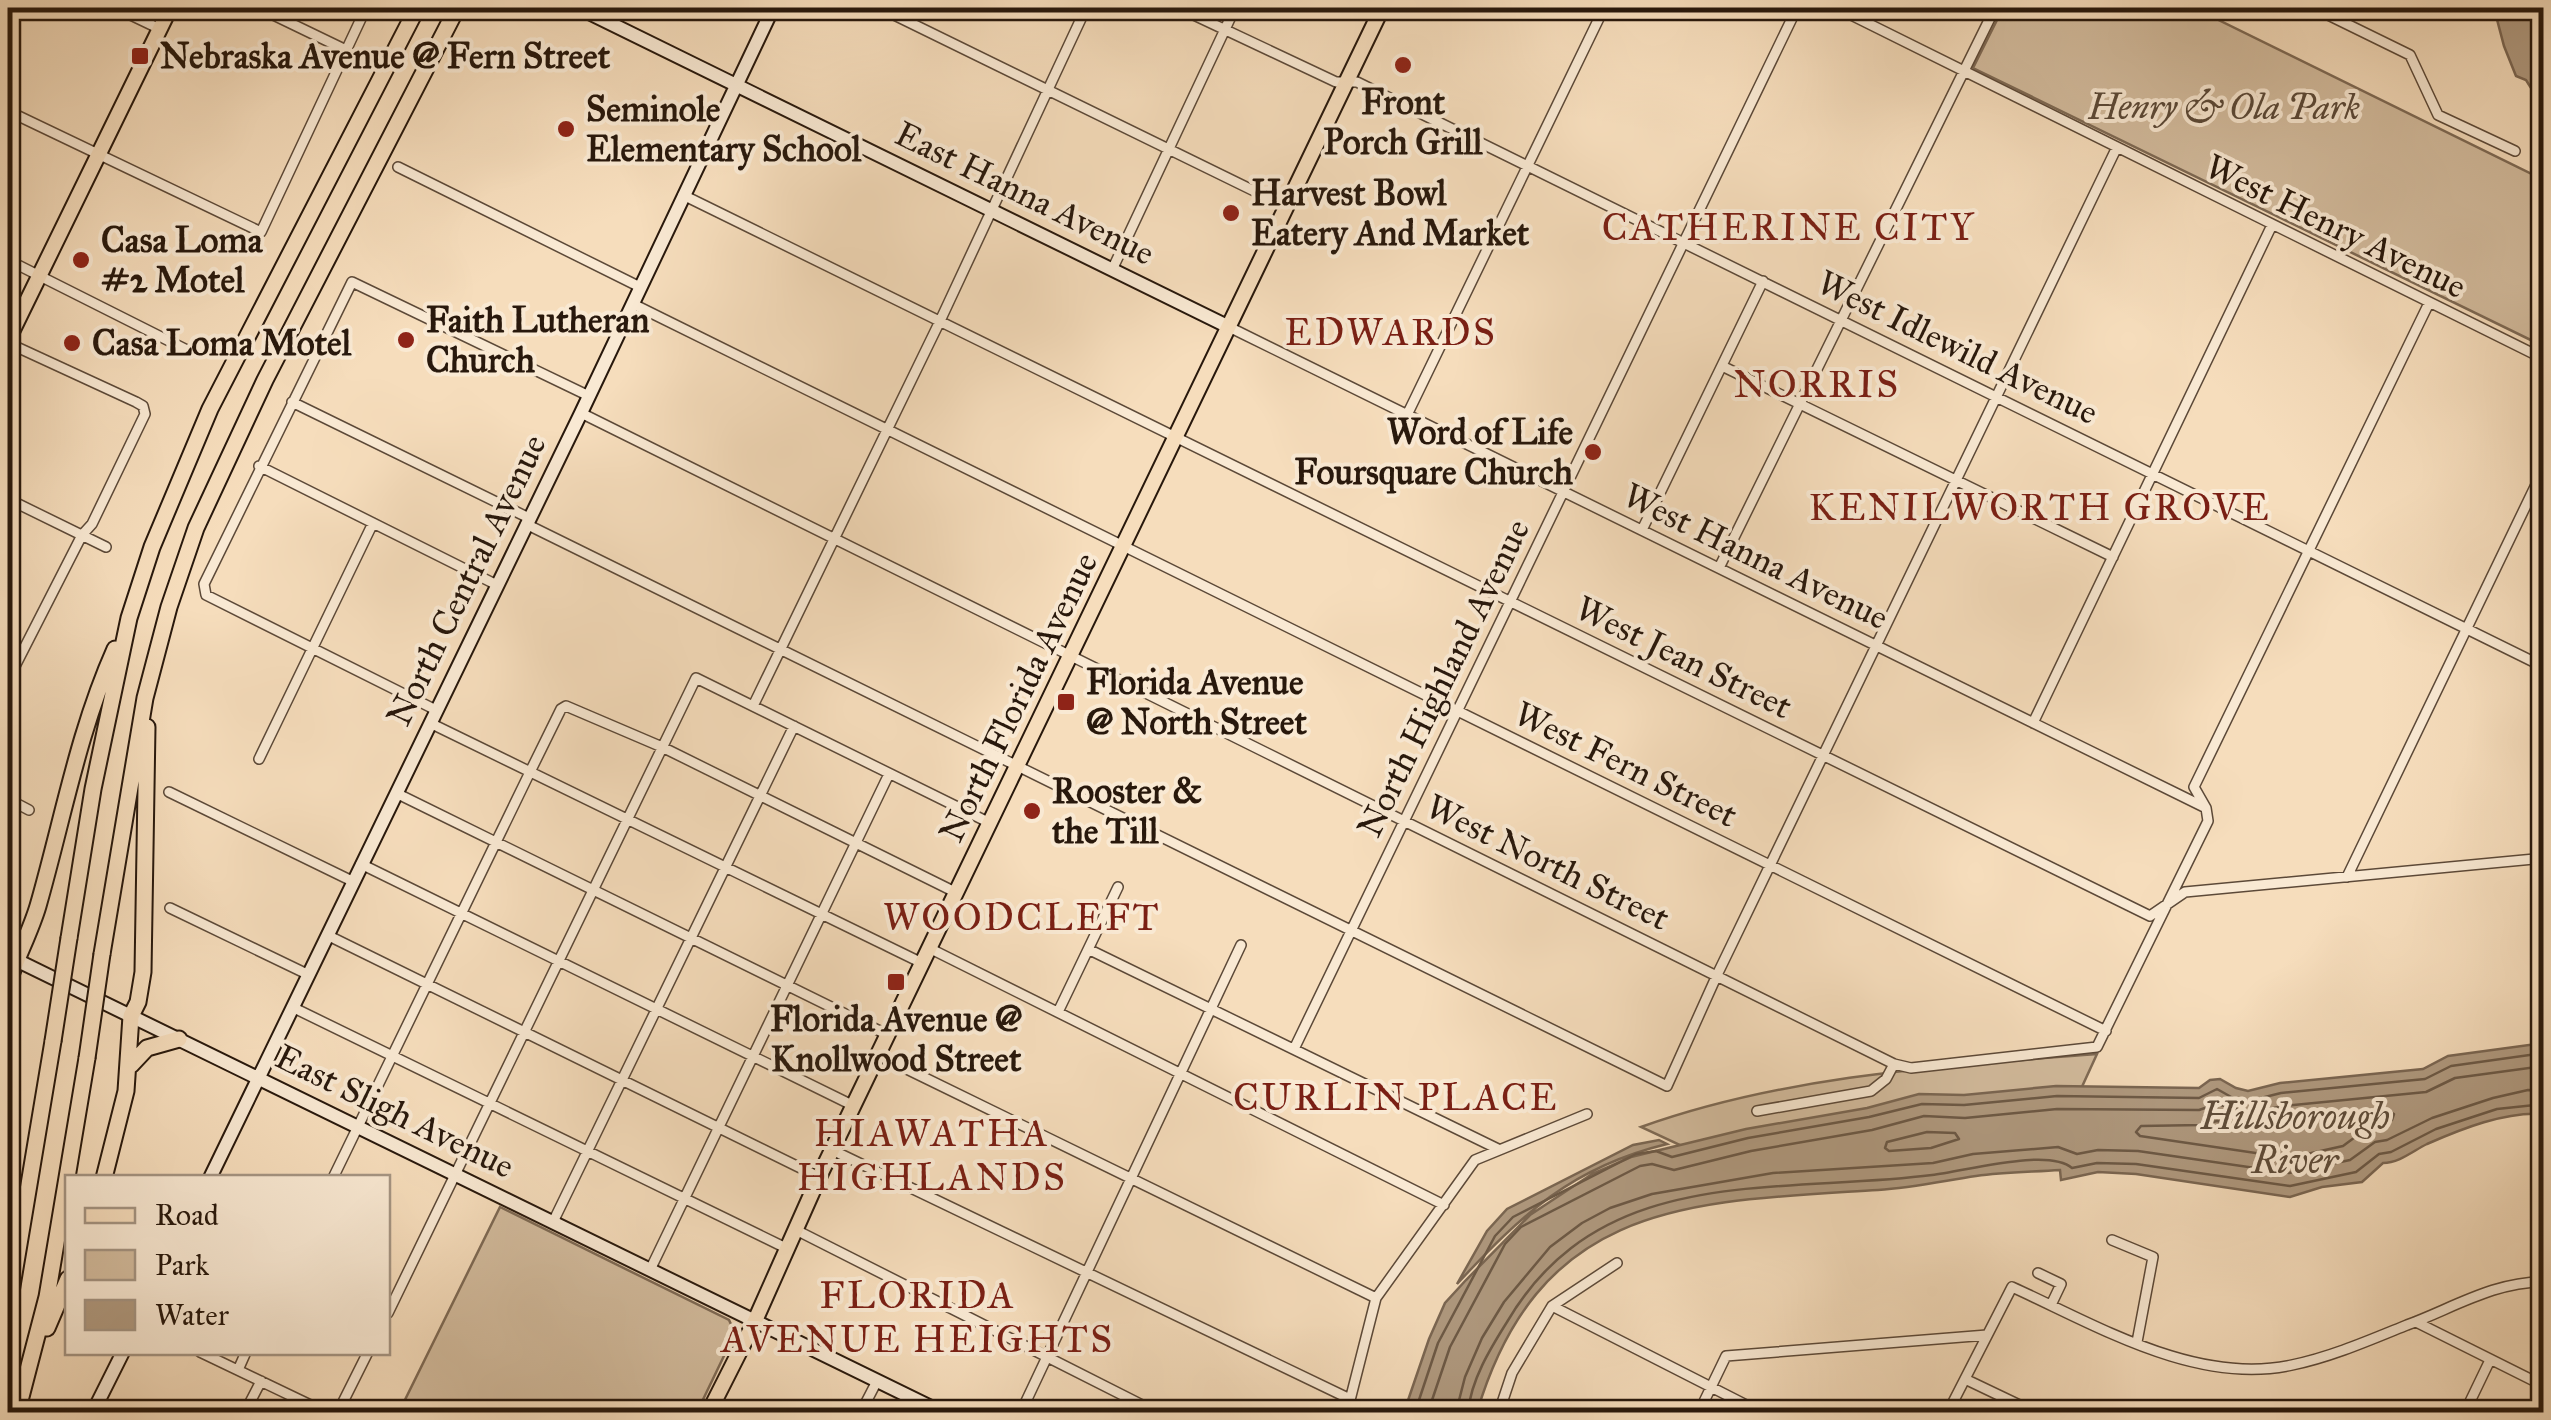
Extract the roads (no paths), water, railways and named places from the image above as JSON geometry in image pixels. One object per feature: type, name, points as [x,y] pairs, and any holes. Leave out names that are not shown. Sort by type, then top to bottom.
[{"type":"highway","points":[[8,984],[10,963],[36,910],[90,711],[129,618],[164,512],[202,426],[417,8]]},
{"type":"highway","points":[[67,1175],[146,698],[181,570],[225,461],[457,8]]},
{"type":"highway","points":[[8,1310],[92,790],[129,618]]},
{"type":"highway","points":[[105,1175],[126,1092],[132,1016],[143,972],[146,698]]},
{"type":"highway","points":[[129,1068],[146,1048],[179,1039]]},
{"type":"highway","points":[[17,1412],[52,1265],[65,1186]]},
{"type":"highway","points":[[32,1359],[65,1286]]},
{"type":"main road","points":[[8,342],[170,8]]},
{"type":"main road","name":"North Florida Avenue","points":[[709,1412],[1382,8]]},
{"type":"street","points":[[116,8],[160,29]]},
{"type":"street","points":[[259,8],[346,50]]},
{"type":"street","points":[[8,111],[261,232],[366,8]]},
{"type":"street","name":"East Hanna Avenue","points":[[579,8],[1229,327]]},
{"type":"street","name":"North Central Avenue","points":[[211,1175],[582,413],[773,8]]},
{"type":"street","points":[[880,8],[1286,208]]},
{"type":"street","points":[[753,706],[940,321],[1086,8]]},
{"type":"street","name":"West Idlewild Avenue","points":[[1180,8],[1336,82],[1358,82],[2544,667]]},
{"type":"street","points":[[1112,270],[1235,8]]},
{"type":"street","points":[[1408,414],[1604,8]]},
{"type":"street","name":"North Highland Avenue","points":[[1294,1049],[1797,8]]},
{"type":"street","name":"West Henry Avenue","points":[[1837,8],[2544,360]]},
{"type":"street","points":[[1719,568],[1995,8]]},
{"type":"street","points":[[2314,8],[2410,55],[2438,116],[2515,151]]},
{"type":"street","points":[[292,402],[781,650],[1666,1086],[2116,148]]},
{"type":"street","points":[[398,167],[640,287]]},
{"type":"street","name":"West Jean Street","points":[[683,195],[2150,916],[2168,905]]},
{"type":"street","points":[[2032,722],[2272,225]]},
{"type":"street","points":[[8,260],[189,352]]},
{"type":"street","points":[[1642,530],[1763,281]]},
{"type":"street","points":[[589,396],[352,282],[259,466],[204,584],[206,595],[530,772],[922,963]]},
{"type":"street","points":[[1757,1111],[1871,1091],[1886,1079],[1894,1064],[1911,1068],[2098,1048],[2208,821],[2206,808],[2194,787],[2428,303]]},
{"type":"street","name":"West Fern Street","points":[[632,304],[2106,1031]]},
{"type":"street","name":"West Hanna Avenue","points":[[1229,327],[2206,808]]},
{"type":"street","points":[[8,342],[136,402],[143,406],[145,414],[92,524],[82,535],[8,680]]},
{"type":"street","points":[[1722,366],[2113,556]]},
{"type":"street","name":"West North Street","points":[[582,413],[1894,1064]]},
{"type":"street","points":[[259,466],[497,586]]},
{"type":"street","points":[[2347,877],[2544,468]]},
{"type":"street","points":[[8,500],[106,546]]},
{"type":"street","points":[[259,759],[373,524]]},
{"type":"street","points":[[390,1309],[696,678],[990,824]]},
{"type":"street","points":[[334,1175],[530,772],[566,706],[662,747],[956,894]]},
{"type":"street","points":[[553,1222],[794,726]]},
{"type":"street","points":[[650,1270],[889,774]]},
{"type":"street","points":[[169,792],[352,881]]},
{"type":"street","points":[[396,793],[888,1035]]},
{"type":"street","points":[[8,800],[28,810]]},
{"type":"street","points":[[2168,905],[2185,892],[2544,858]]},
{"type":"street","points":[[361,864],[854,1106]]},
{"type":"street","points":[[1058,1012],[1118,887]]},
{"type":"street","points":[[170,908],[307,974]]},
{"type":"street","points":[[327,935],[819,1177]]},
{"type":"street","points":[[1021,1412],[1241,945]]},
{"type":"street","points":[[929,948],[1444,1206]]},
{"type":"street","points":[[1090,950],[1498,1149]]},
{"type":"street","name":"East Sligh Avenue","points":[[10,963],[132,1016],[359,1125],[933,1411]]},
{"type":"street","points":[[292,1006],[788,1250]]},
{"type":"street","points":[[878,1055],[1376,1298]]},
{"type":"street","points":[[1347,1412],[1376,1298],[1475,1160],[1587,1114]]},
{"type":"street","points":[[832,1150],[1350,1399]]},
{"type":"street","points":[[796,1230],[1156,1412]]},
{"type":"street","points":[[2112,1240],[2154,1257],[2137,1342]]},
{"type":"street","points":[[1499,1412],[1512,1373],[1552,1306],[1616,1262]]},
{"type":"street","points":[[2038,1273],[2061,1284],[2054,1300]]},
{"type":"street","points":[[1948,1412],[2012,1287],[2054,1300],[2137,1342],[2182,1359],[2240,1370],[2290,1366],[2416,1322],[2475,1296],[2525,1282],[2544,1282]]},
{"type":"street","points":[[1552,1306],[1760,1412]]},
{"type":"street","points":[[2416,1322],[2544,1386]]},
{"type":"street","points":[[1699,1412],[1726,1356],[1987,1336]]},
{"type":"street","points":[[93,1412],[122,1355]]},
{"type":"street","points":[[206,1355],[324,1412]]},
{"type":"street","points":[[238,1370],[245,1355]]},
{"type":"street","points":[[338,1412],[366,1355]]},
{"type":"street","points":[[2464,1412],[2490,1360]]},
{"type":"street","points":[[1965,1379],[2034,1412]]},
{"type":"street","points":[[246,1412],[261,1381]]},
{"type":"street","points":[[861,1412],[876,1381]]},
{"type":"water","points":[[2494,8],[2543,8],[2543,107],[2526,80],[2516,76]]},
{"type":"water","name":"Hillsborough River","points":[[2543,1043],[2543,1114],[2514,1115],[2469,1127],[2383,1163],[2362,1182],[2322,1187],[2290,1197],[2136,1174],[2098,1172],[2061,1180],[2060,1170],[1745,1200],[1686,1209],[1631,1226],[1583,1251],[1540,1289],[1505,1342],[1477,1412],[1404,1412],[1445,1303],[1530,1215],[1592,1174],[1631,1157],[1919,1094],[1964,1095],[2056,1086],[2199,1088],[2210,1080],[2220,1079],[2248,1091],[2280,1083],[2423,1069],[2448,1056]]},
{"type":"water","points":[[1659,1140],[1667,1144],[1603,1166],[1551,1196],[1457,1284],[1487,1231],[1507,1209],[1633,1145]]},
{"type":"place","name":"Nebraska Avenue @ Fern Street","points":[[140,56]]},
{"type":"place","name":"Front Porch Grill","points":[[1403,65]]},
{"type":"place","name":"Seminole Elementary School","points":[[566,129]]},
{"type":"place","name":"Harvest Bowl Eatery And Market","points":[[1231,213]]},
{"type":"place","name":"Casa Loma #2 Motel","points":[[81,260]]},
{"type":"place","name":"Faith Lutheran Church","points":[[406,340]]},
{"type":"place","name":"Casa Loma Motel","points":[[72,343]]},
{"type":"place","name":"Word of Life Foursquare Church","points":[[1593,452]]},
{"type":"place","name":"Florida Avenue @ North Street","points":[[1066,702]]},
{"type":"place","name":"Rooster & the Till","points":[[1032,811]]},
{"type":"place","name":"Florida Avenue @ Knollwood Street","points":[[896,982]]},
{"type":"district","name":"CATHERINE CITY","points":[[1789,227]]},
{"type":"district","name":"EDWARDS","points":[[1391,332]]},
{"type":"district","name":"NORRIS","points":[[1817,384]]},
{"type":"district","name":"KENILWORTH GROVE","points":[[2040,507]]},
{"type":"district","name":"WOODCLEFT","points":[[1022,917]]},
{"type":"district","name":"CURLIN PLACE","points":[[1396,1097]]},
{"type":"district","name":"HIAWATHA HIGHLANDS","points":[[932,1155]]},
{"type":"district","name":"FLORIDA AVENUE HEIGHTS","points":[[918,1317]]},
{"type":"park label","name":"Henry & Ola Park","points":[[2224,107]]}]
